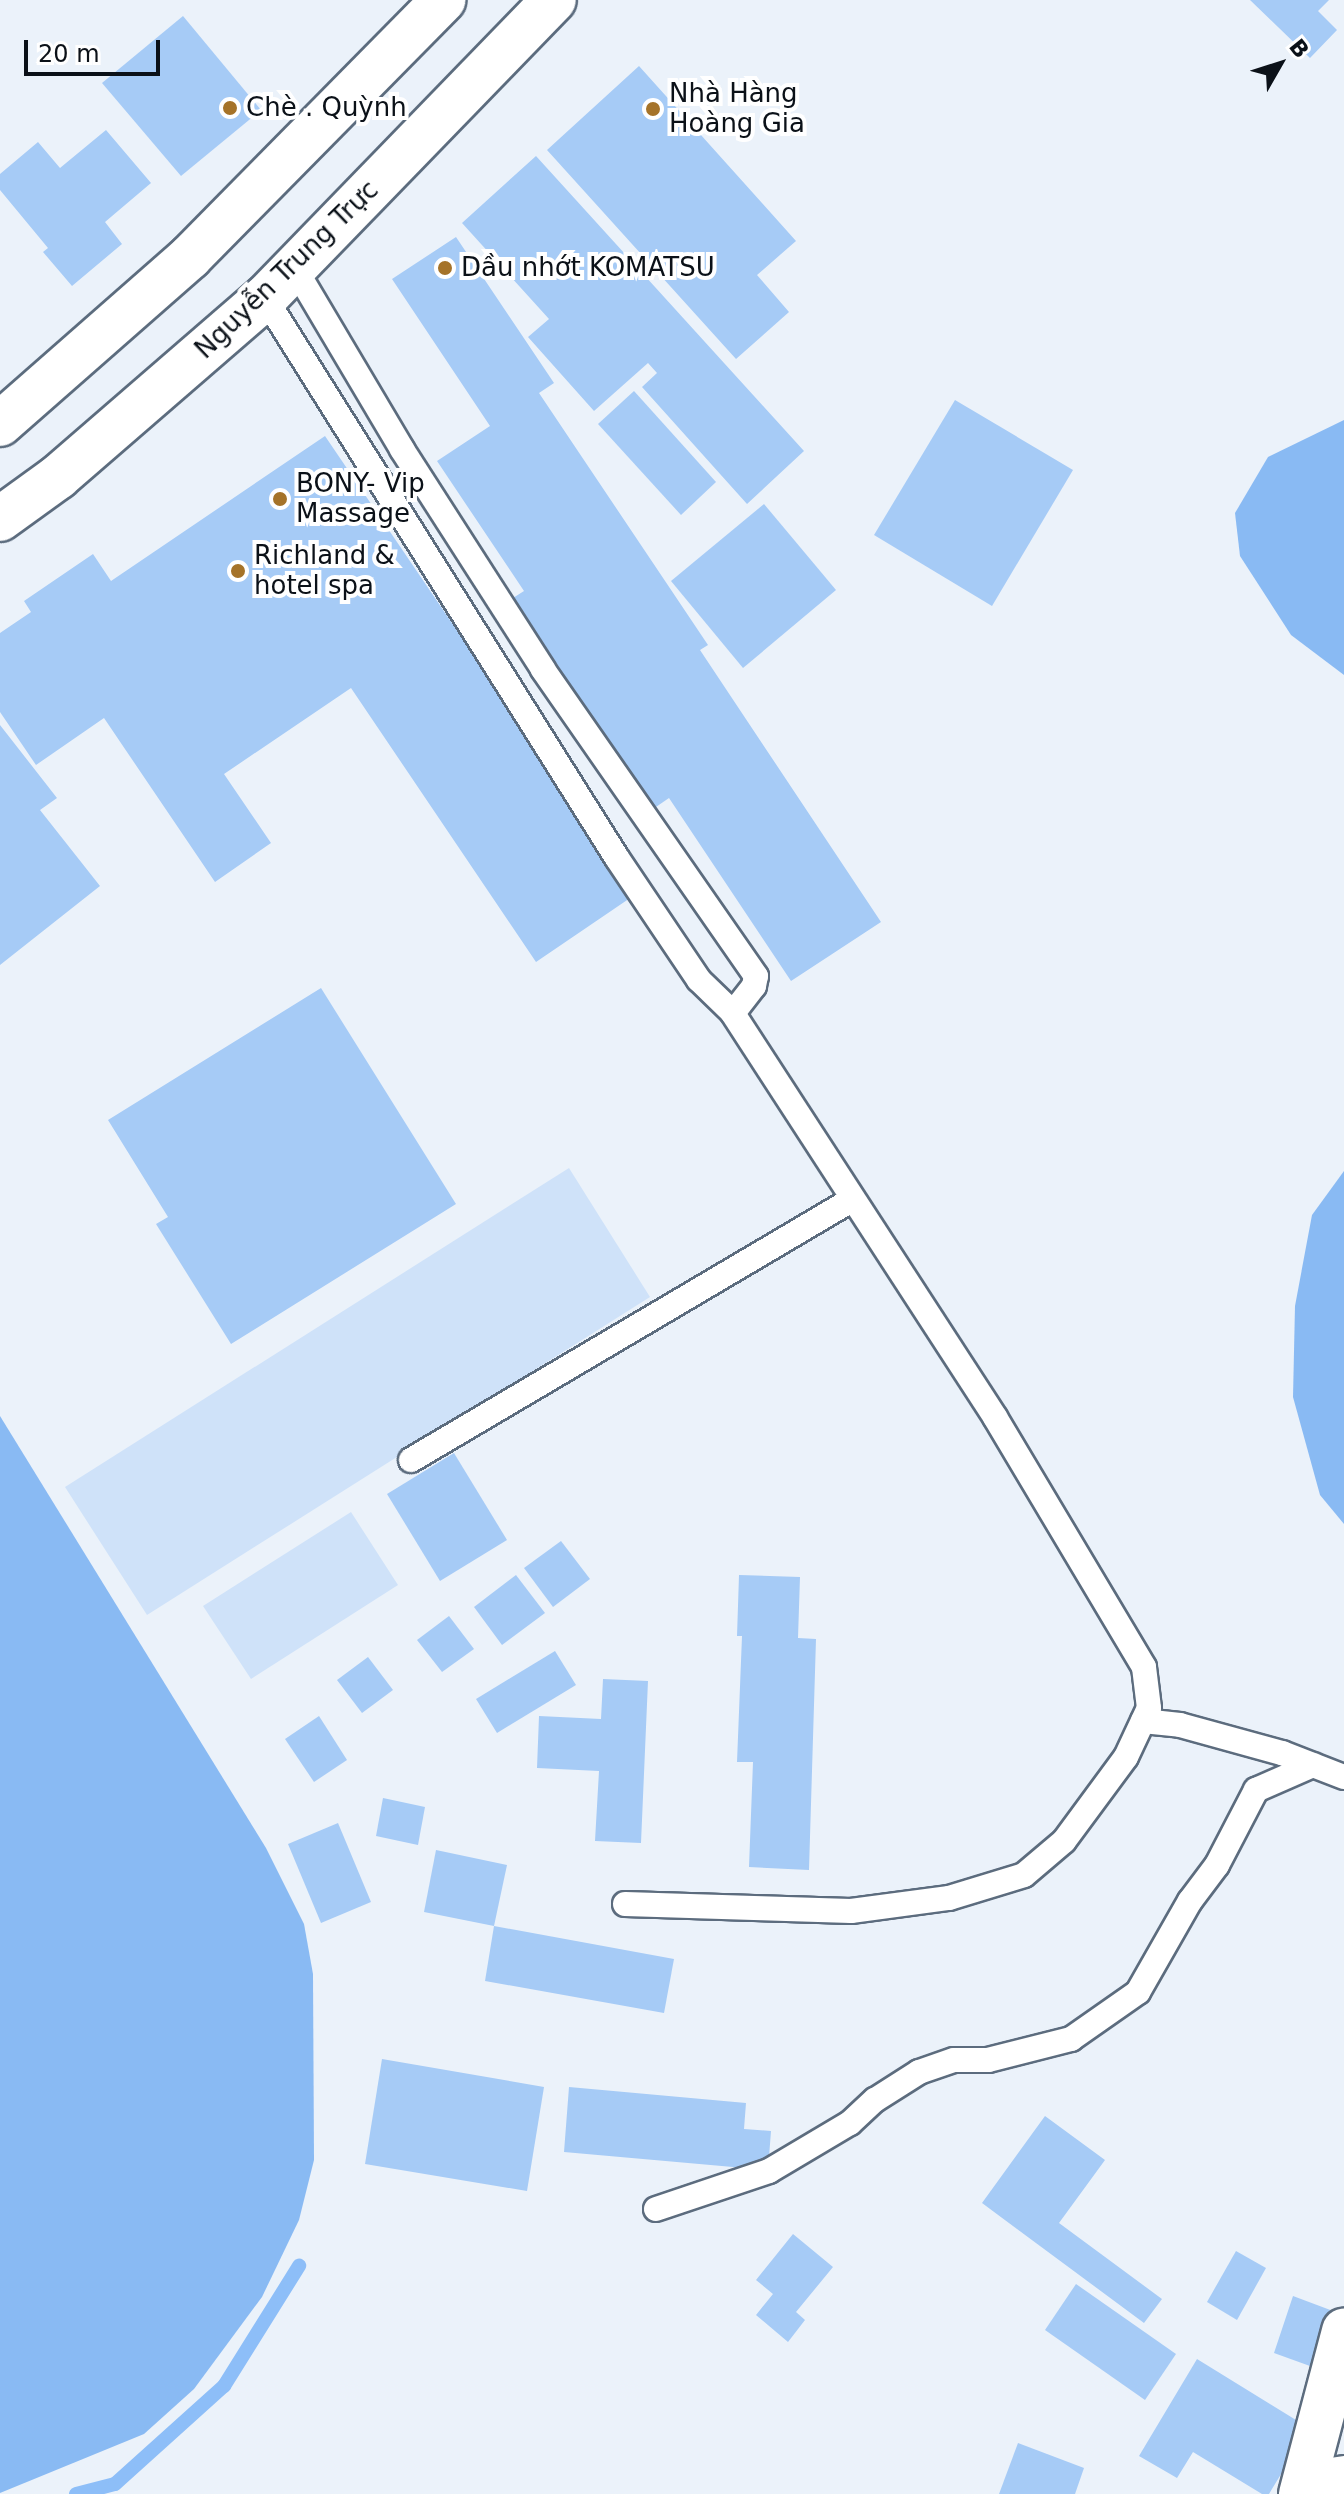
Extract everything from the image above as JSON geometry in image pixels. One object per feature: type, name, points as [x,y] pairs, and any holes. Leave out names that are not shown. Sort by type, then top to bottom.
[{"type":"main road","points":[[0,424],[190,257],[443,0]]},
{"type":"main road","name":"Nguyễn Trung Trực","points":[[0,519],[58,477],[280,284],[554,0]]},
{"type":"main road","points":[[1301,2494],[1344,2331]]},
{"type":"main road","points":[[1307,2494],[1332,2480],[1344,2478]]},
{"type":"lane","points":[[280,284],[617,858],[699,980],[733,1013],[995,1417],[1144,1667],[1149,1708],[1126,1757],[1064,1841],[1024,1875],[949,1898],[851,1911],[625,1904]]},
{"type":"lane","points":[[280,284],[402,449],[543,669],[750,965],[757,980],[733,1013]]},
{"type":"lane","points":[[411,1460],[853,1199]]},
{"type":"lane","points":[[1143,1721],[1180,1725],[1282,1753],[1344,1777]]},
{"type":"lane","points":[[656,2209],[769,2171],[850,2123],[875,2100],[919,2072],[954,2060],[988,2060],[1071,2039],[1138,1992],[1190,1901],[1217,1865],[1256,1790],[1313,1765]]},
{"type":"shaded area","points":[[1344,420],[1344,675],[1291,635],[1240,556],[1235,513],[1268,457]]},
{"type":"shaded area","points":[[569,1168],[650,1297],[147,1615],[65,1487]]},
{"type":"shaded area","points":[[1344,1171],[1344,1524],[1320,1495],[1293,1397],[1295,1306],[1312,1215]]},
{"type":"shaded area","points":[[0,1416],[266,1848],[304,1924],[313,1974],[314,2160],[299,2220],[262,2297],[194,2389],[144,2434],[0,2493]]},
{"type":"shaded area","points":[[351,1512],[398,1585],[251,1679],[203,1606]]},
{"type":"building","points":[[1250,0],[1329,0],[1318,11],[1337,30],[1310,58]]},
{"type":"building","points":[[183,16],[261,110],[181,176],[102,83]]},
{"type":"building","points":[[639,66],[796,241],[757,275],[789,312],[736,359],[547,150]]},
{"type":"building","points":[[106,130],[151,183],[105,222],[122,244],[72,286],[43,252],[48,248],[0,190],[0,174],[38,142],[60,168]]},
{"type":"building","points":[[536,156],[804,451],[747,504],[642,387],[657,373],[648,363],[594,411],[528,337],[549,319],[462,223]]},
{"type":"building","points":[[456,237],[554,383],[539,393],[708,645],[700,650],[881,922],[791,981],[669,798],[653,809],[513,598],[524,591],[437,461],[490,426],[392,279]]},
{"type":"building","points":[[634,391],[716,482],[681,515],[598,424]]},
{"type":"building","points":[[955,400],[1073,470],[992,606],[874,535]]},
{"type":"building","points":[[325,436],[636,894],[536,962],[351,688],[224,774],[271,843],[215,882],[104,718],[36,765],[0,712],[0,633],[31,612],[24,601],[93,554],[111,581]]},
{"type":"building","points":[[764,504],[836,590],[743,668],[671,581]]},
{"type":"building","points":[[0,725],[57,798],[40,810],[100,886],[0,965]]},
{"type":"building","points":[[321,988],[456,1204],[231,1344],[156,1224],[168,1217],[108,1120]]},
{"type":"building","points":[[454,1453],[507,1540],[440,1581],[387,1494]]},
{"type":"building","points":[[561,1541],[590,1579],[553,1607],[524,1568]]},
{"type":"building","points":[[516,1575],[545,1613],[502,1645],[474,1607]]},
{"type":"building","points":[[739,1575],[800,1577],[798,1638],[816,1639],[809,1870],[749,1867],[753,1762],[737,1762],[742,1636],[737,1636]]},
{"type":"building","points":[[449,1616],[474,1649],[442,1672],[417,1640]]},
{"type":"building","points":[[555,1651],[576,1685],[497,1733],[476,1699]]},
{"type":"building","points":[[368,1657],[393,1690],[362,1713],[337,1680]]},
{"type":"building","points":[[603,1679],[648,1681],[641,1843],[595,1841],[599,1771],[537,1768],[539,1716],[601,1719]]},
{"type":"building","points":[[319,1716],[347,1760],[314,1782],[285,1739]]},
{"type":"building","points":[[383,1798],[425,1807],[418,1845],[376,1836]]},
{"type":"building","points":[[338,1823],[371,1902],[321,1923],[288,1844]]},
{"type":"building","points":[[436,1850],[507,1865],[494,1926],[424,1912]]},
{"type":"building","points":[[494,1926],[674,1959],[664,2013],[485,1981]]},
{"type":"building","points":[[382,2059],[544,2087],[527,2191],[365,2164]]},
{"type":"building","points":[[569,2087],[746,2103],[744,2129],[771,2131],[768,2170],[564,2152]]},
{"type":"building","points":[[1045,2116],[1105,2160],[1059,2223],[1162,2299],[1144,2323],[982,2203]]},
{"type":"building","points":[[793,2234],[833,2267],[796,2312],[805,2320],[788,2342],[756,2315],[773,2294],[756,2280]]},
{"type":"building","points":[[1236,2251],[1266,2268],[1237,2320],[1207,2302]]},
{"type":"building","points":[[1076,2284],[1176,2354],[1145,2400],[1045,2330]]},
{"type":"building","points":[[1293,2296],[1341,2314],[1321,2370],[1274,2353]]},
{"type":"building","points":[[1197,2359],[1309,2428],[1269,2494],[1262,2494],[1193,2452],[1177,2478],[1139,2456]]},
{"type":"building","points":[[1018,2443],[1084,2468],[1075,2494],[999,2494]]},
{"type":"waterway","points":[[76,2494],[115,2484],[224,2386],[299,2266]]},
{"type":"place","name":"Chè . Quỳnh","points":[[230,108]]},
{"type":"place","name":"Nhà Hàng Hoàng Gia","points":[[653,109]]},
{"type":"place","name":"Dầu nhớt KOMATSU","points":[[445,268]]},
{"type":"place","name":"BONY- Vip Massage","points":[[280,499]]},
{"type":"place","name":"Richland & hotel spa","points":[[238,571]]}]
